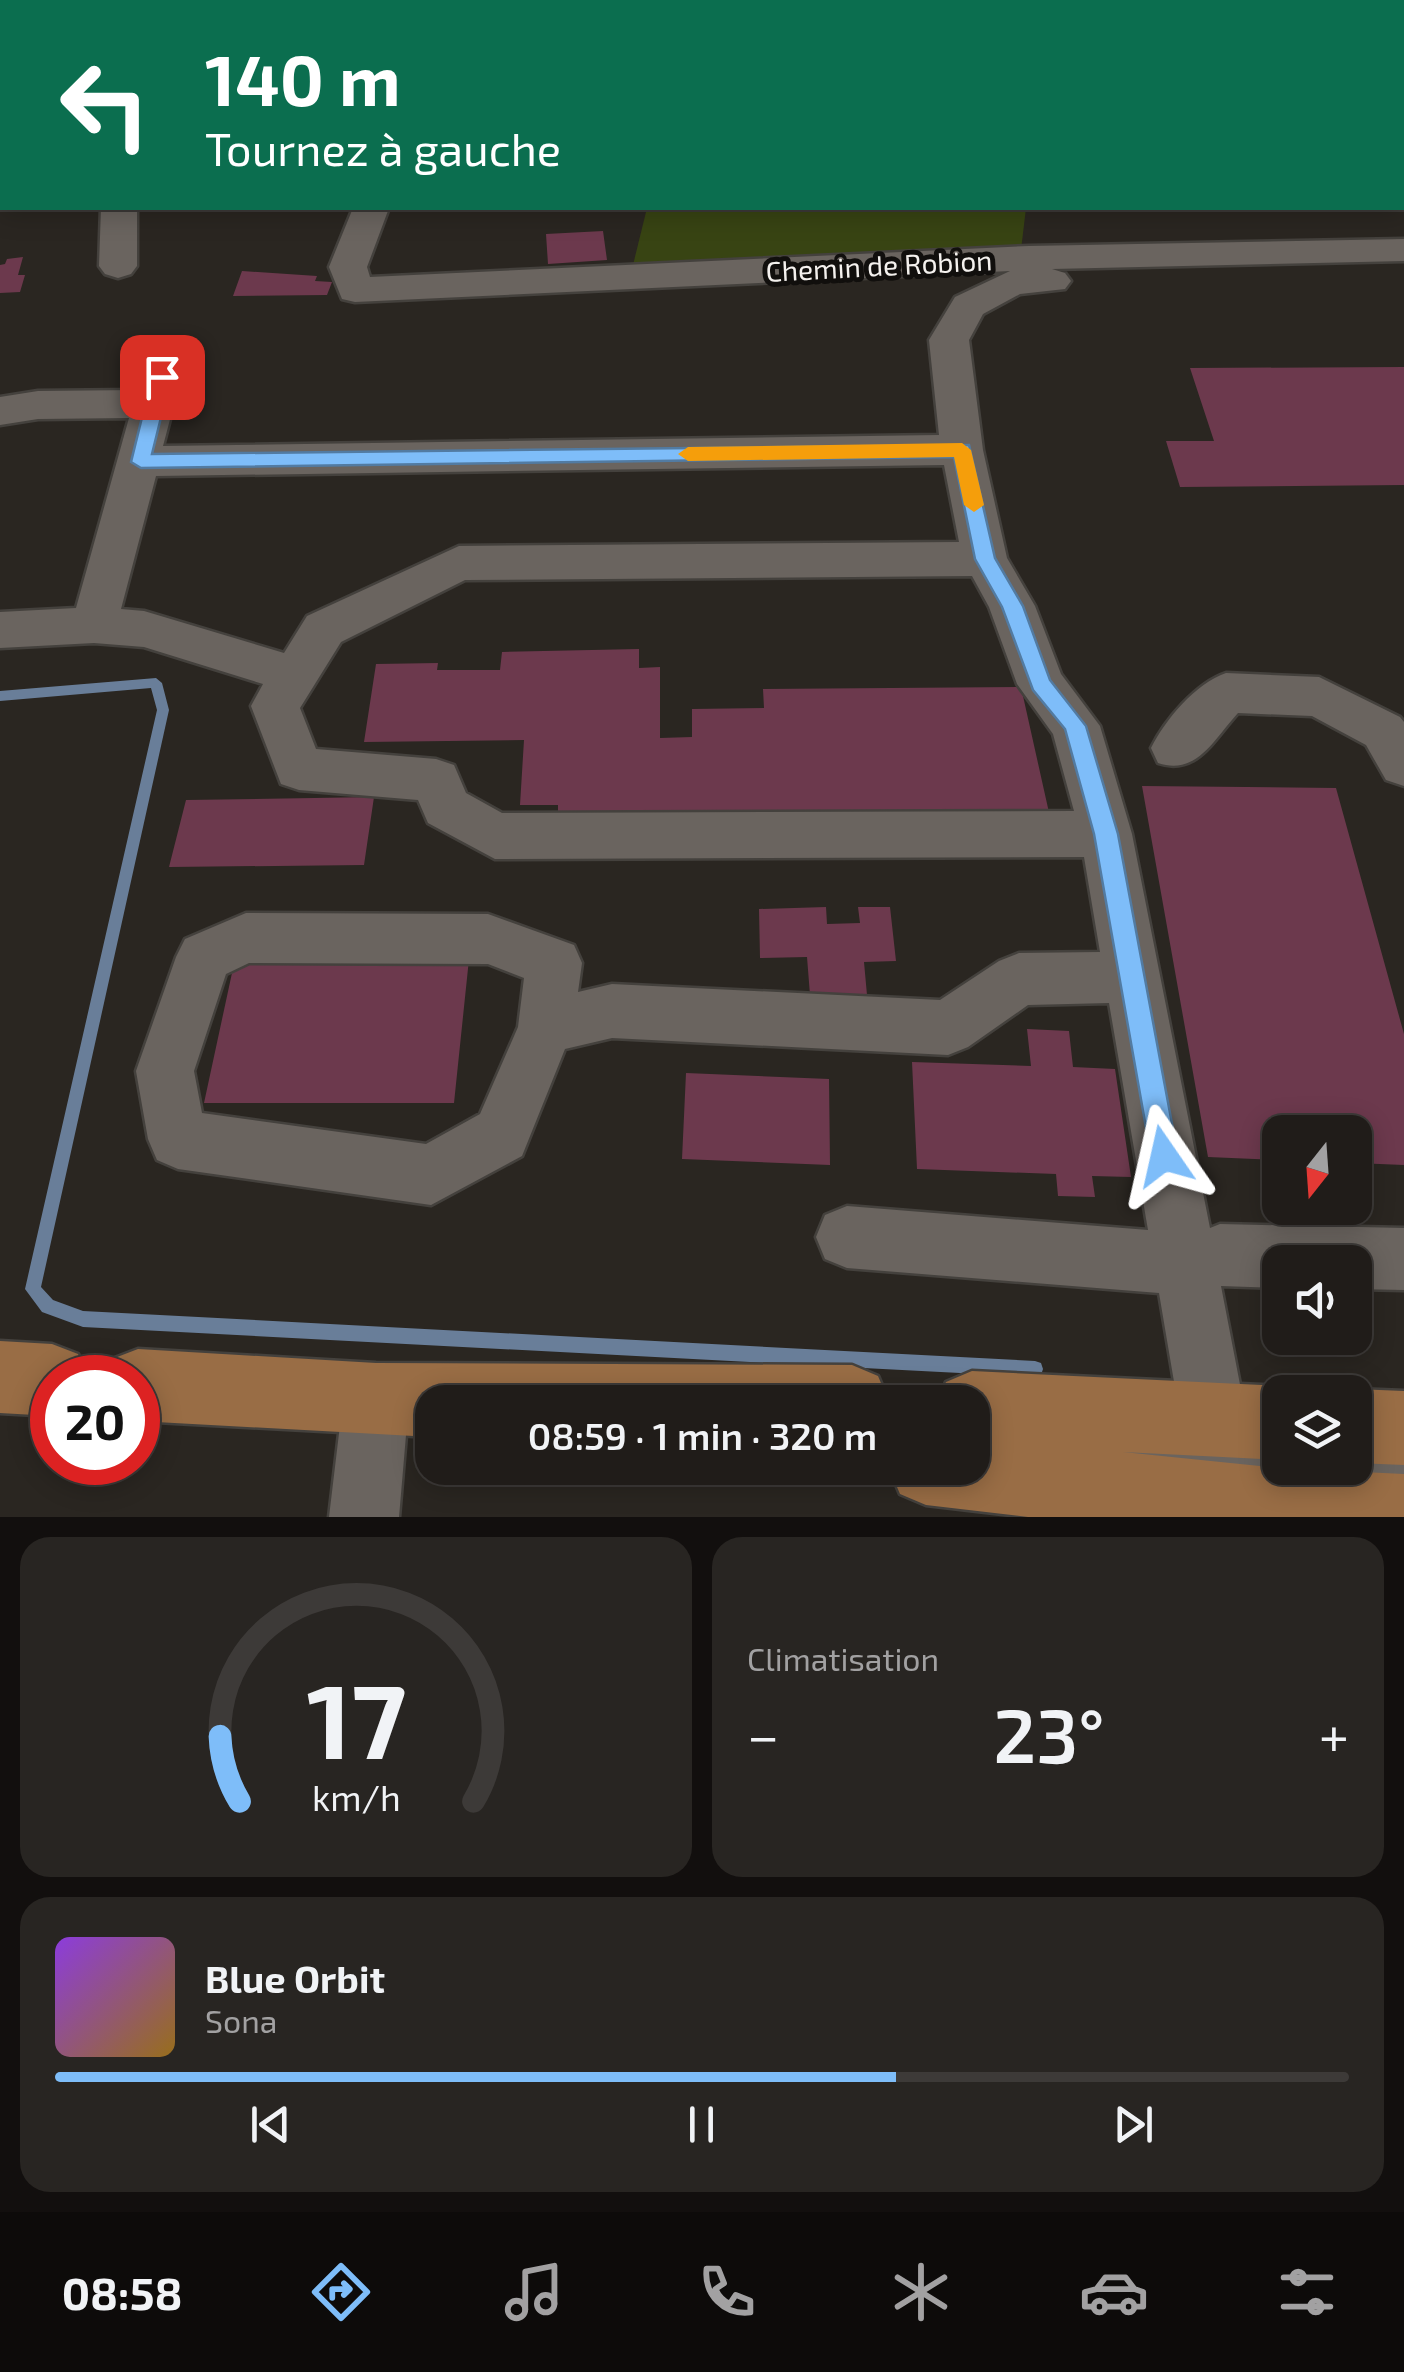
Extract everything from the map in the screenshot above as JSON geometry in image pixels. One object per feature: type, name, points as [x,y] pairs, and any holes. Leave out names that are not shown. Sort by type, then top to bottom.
[{"type":"main road","points":[[0,1376],[30,1378]]},
{"type":"main road","points":[[160,1386],[404,1403]]},
{"type":"main road","points":[[990,1412],[1240,1464],[1404,1512]]},
{"type":"main road","points":[[1372,1427],[1404,1428]]},
{"type":"main road","points":[[990,1467],[1240,1464]]},
{"type":"street","points":[[118,266],[119,210]]},
{"type":"street","name":"Chemin de Robion","points":[[370,210],[348,267],[354,290],[1030,258],[1396,264]]},
{"type":"street","points":[[990,1448],[1240,1464],[1202,1260],[1130,977],[1106,834],[1075,726],[1041,684],[1012,606],[985,559],[962,450],[950,340],[968,306],[1012,282],[1396,264]]},
{"type":"street","points":[[94,625],[141,462],[168,350]]},
{"type":"street","points":[[0,411],[38,405],[155,404]]},
{"type":"street","points":[[141,462],[962,450]]},
{"type":"street","points":[[985,559],[460,563],[324,629],[275,706],[300,769],[436,780],[446,807],[495,836],[1106,834]]},
{"type":"street","points":[[0,630],[94,625],[144,629],[294,675]]},
{"type":"street","points":[[1176,748],[1226,693],[1319,697],[1383,731],[1404,765]]},
{"type":"street","points":[[246,938],[488,940],[554,964],[546,1027],[500,1135],[431,1175],[178,1139],[165,1071],[204,957],[246,938]]},
{"type":"street","points":[[546,1027],[612,1011],[948,1028],[1019,979],[1130,977]]},
{"type":"street","points":[[847,1237],[1202,1260],[1404,1259]]},
{"type":"street","points":[[364,1517],[404,1403]]},
{"type":"street","points":[[1372,1463],[1391,1464],[1404,1459]]},
{"type":"green space","points":[[647,210],[1026,210],[1021,250],[633,265]]},
{"type":"building","points":[[603,231],[607,260],[548,264],[546,234]]},
{"type":"building","points":[[23,257],[18,275],[25,275],[20,292],[0,293],[0,265],[7,259]]},
{"type":"building","points":[[242,271],[317,276],[315,281],[332,282],[327,295],[233,296]]},
{"type":"building","points":[[1404,367],[1404,485],[1180,487],[1166,441],[1214,441],[1190,368]]},
{"type":"building","points":[[639,649],[639,668],[660,667],[660,738],[692,737],[692,709],[764,708],[763,689],[1021,687],[1050,817],[558,820],[558,805],[520,805],[524,740],[364,742],[376,664],[438,663],[437,670],[500,670],[502,652]]},
{"type":"building","points":[[1142,786],[1336,788],[1404,1034],[1404,1165],[1372,1164],[1372,1115],[1262,1115],[1262,1159],[1208,1157]]},
{"type":"building","points":[[374,797],[364,865],[169,867],[186,800]]},
{"type":"building","points":[[826,907],[827,924],[860,923],[858,907],[890,907],[896,961],[864,962],[867,995],[810,995],[807,957],[760,958],[759,909]]},
{"type":"building","points":[[235,959],[469,959],[454,1103],[204,1103]]},
{"type":"building","points":[[1027,1029],[1069,1031],[1073,1067],[1115,1069],[1131,1177],[1092,1176],[1095,1197],[1058,1196],[1056,1174],[917,1169],[912,1062],[1031,1066]]},
{"type":"building","points":[[686,1073],[829,1079],[830,1165],[682,1159]]},
{"type":"waterway","points":[[0,696],[156,683],[163,710],[33,1289],[48,1306],[83,1319],[1035,1369]]},
{"type":"slow traffic","points":[[688,454],[962,450],[974,505]]},
{"type":"route","points":[[162,377],[141,462],[962,450],[985,559],[1012,606],[1041,684],[1075,726],[1106,834],[1164,1156]]}]
